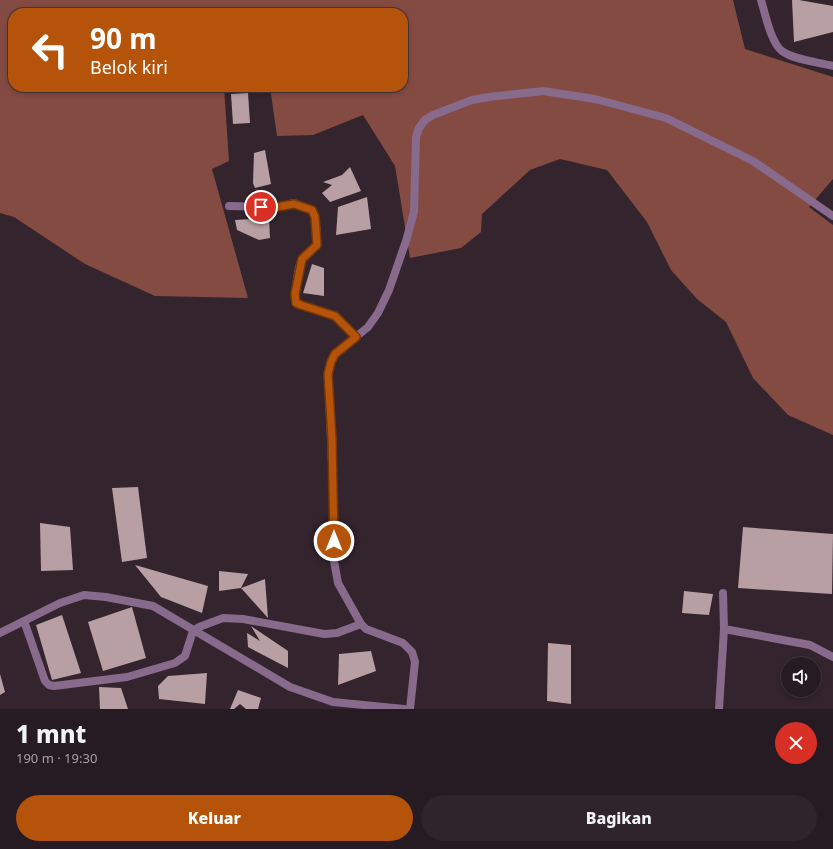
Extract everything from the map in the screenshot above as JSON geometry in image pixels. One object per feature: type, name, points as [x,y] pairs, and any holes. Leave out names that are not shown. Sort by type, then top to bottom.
[{"type":"street","points":[[761,0],[774,39],[781,51],[792,56],[833,66]]},
{"type":"street","points":[[410,709],[416,662],[412,652],[403,643],[366,629],[361,624],[338,583],[334,561],[333,484],[328,374],[335,354],[368,328],[378,314],[406,241],[414,212],[416,137],[419,128],[425,120],[433,115],[472,100],[543,90],[594,99],[666,118],[753,161],[833,216]]},
{"type":"street","points":[[229,206],[277,207],[294,204],[312,210],[315,217],[317,245],[302,259],[295,294],[296,303],[335,316],[356,337]]},
{"type":"street","points":[[719,709],[724,629],[723,593]]},
{"type":"street","points":[[0,633],[60,603],[84,595],[106,597],[153,606],[290,687],[333,702],[404,709]]},
{"type":"street","points":[[24,621],[45,681],[49,685],[54,686],[127,677],[174,663],[185,656],[193,631],[199,627],[224,618],[243,619],[324,634],[337,633],[361,624]]},
{"type":"street","points":[[724,629],[810,645],[833,657]]},
{"type":"shaded area","points":[[0,0],[733,0],[745,49],[833,77],[833,179],[809,207],[833,225],[833,435],[788,415],[753,378],[726,322],[697,299],[671,270],[647,222],[607,170],[560,159],[530,170],[482,214],[481,232],[461,248],[410,258],[395,166],[363,115],[313,135],[277,136],[271,92],[408,92],[408,8],[8,8],[8,92],[224,92],[229,161],[212,169],[248,298],[155,296],[85,264],[14,217],[0,213]]},
{"type":"building","points":[[792,0],[833,6],[833,32],[794,42]]},
{"type":"building","points":[[248,93],[250,123],[233,124],[231,94]]},
{"type":"building","points":[[265,150],[271,184],[255,188],[253,183],[254,153]]},
{"type":"building","points":[[350,167],[361,191],[330,202],[322,193],[332,185],[323,182],[342,175]]},
{"type":"building","points":[[367,197],[371,229],[336,235],[338,207]]},
{"type":"building","points":[[269,218],[270,238],[259,240],[237,230],[235,220]]},
{"type":"building","points":[[312,264],[324,268],[324,296],[303,293]]},
{"type":"building","points":[[138,487],[147,558],[122,562],[112,488]]},
{"type":"building","points":[[40,523],[70,527],[73,570],[41,571]]},
{"type":"building","points":[[743,527],[833,534],[832,594],[738,588]]},
{"type":"building","points":[[135,565],[208,586],[202,613],[161,597]]},
{"type":"building","points":[[219,571],[248,574],[241,588],[219,591]]},
{"type":"building","points":[[265,579],[268,618],[241,588]]},
{"type":"building","points":[[684,591],[713,594],[709,615],[682,613]]},
{"type":"building","points":[[132,607],[146,658],[103,671],[88,622]]},
{"type":"building","points":[[62,615],[81,673],[52,680],[36,625]]},
{"type":"building","points":[[251,626],[288,651],[288,668],[248,647],[247,633],[260,641]]},
{"type":"building","points":[[548,643],[571,645],[571,704],[547,701]]},
{"type":"building","points":[[371,651],[376,671],[338,685],[339,654]]},
{"type":"building","points":[[207,673],[205,704],[159,699],[158,686],[168,676]]},
{"type":"building","points":[[0,674],[5,692],[0,695]]},
{"type":"building","points":[[99,687],[121,688],[128,709],[100,709]]},
{"type":"building","points":[[238,690],[261,698],[258,709],[246,709],[240,704],[234,709],[230,709]]},
{"type":"route","points":[[261,207],[277,207],[294,204],[312,210],[315,217],[317,245],[302,259],[300,263],[295,294],[296,303],[335,316],[356,337],[335,354],[328,374],[332,439],[334,541]]}]
